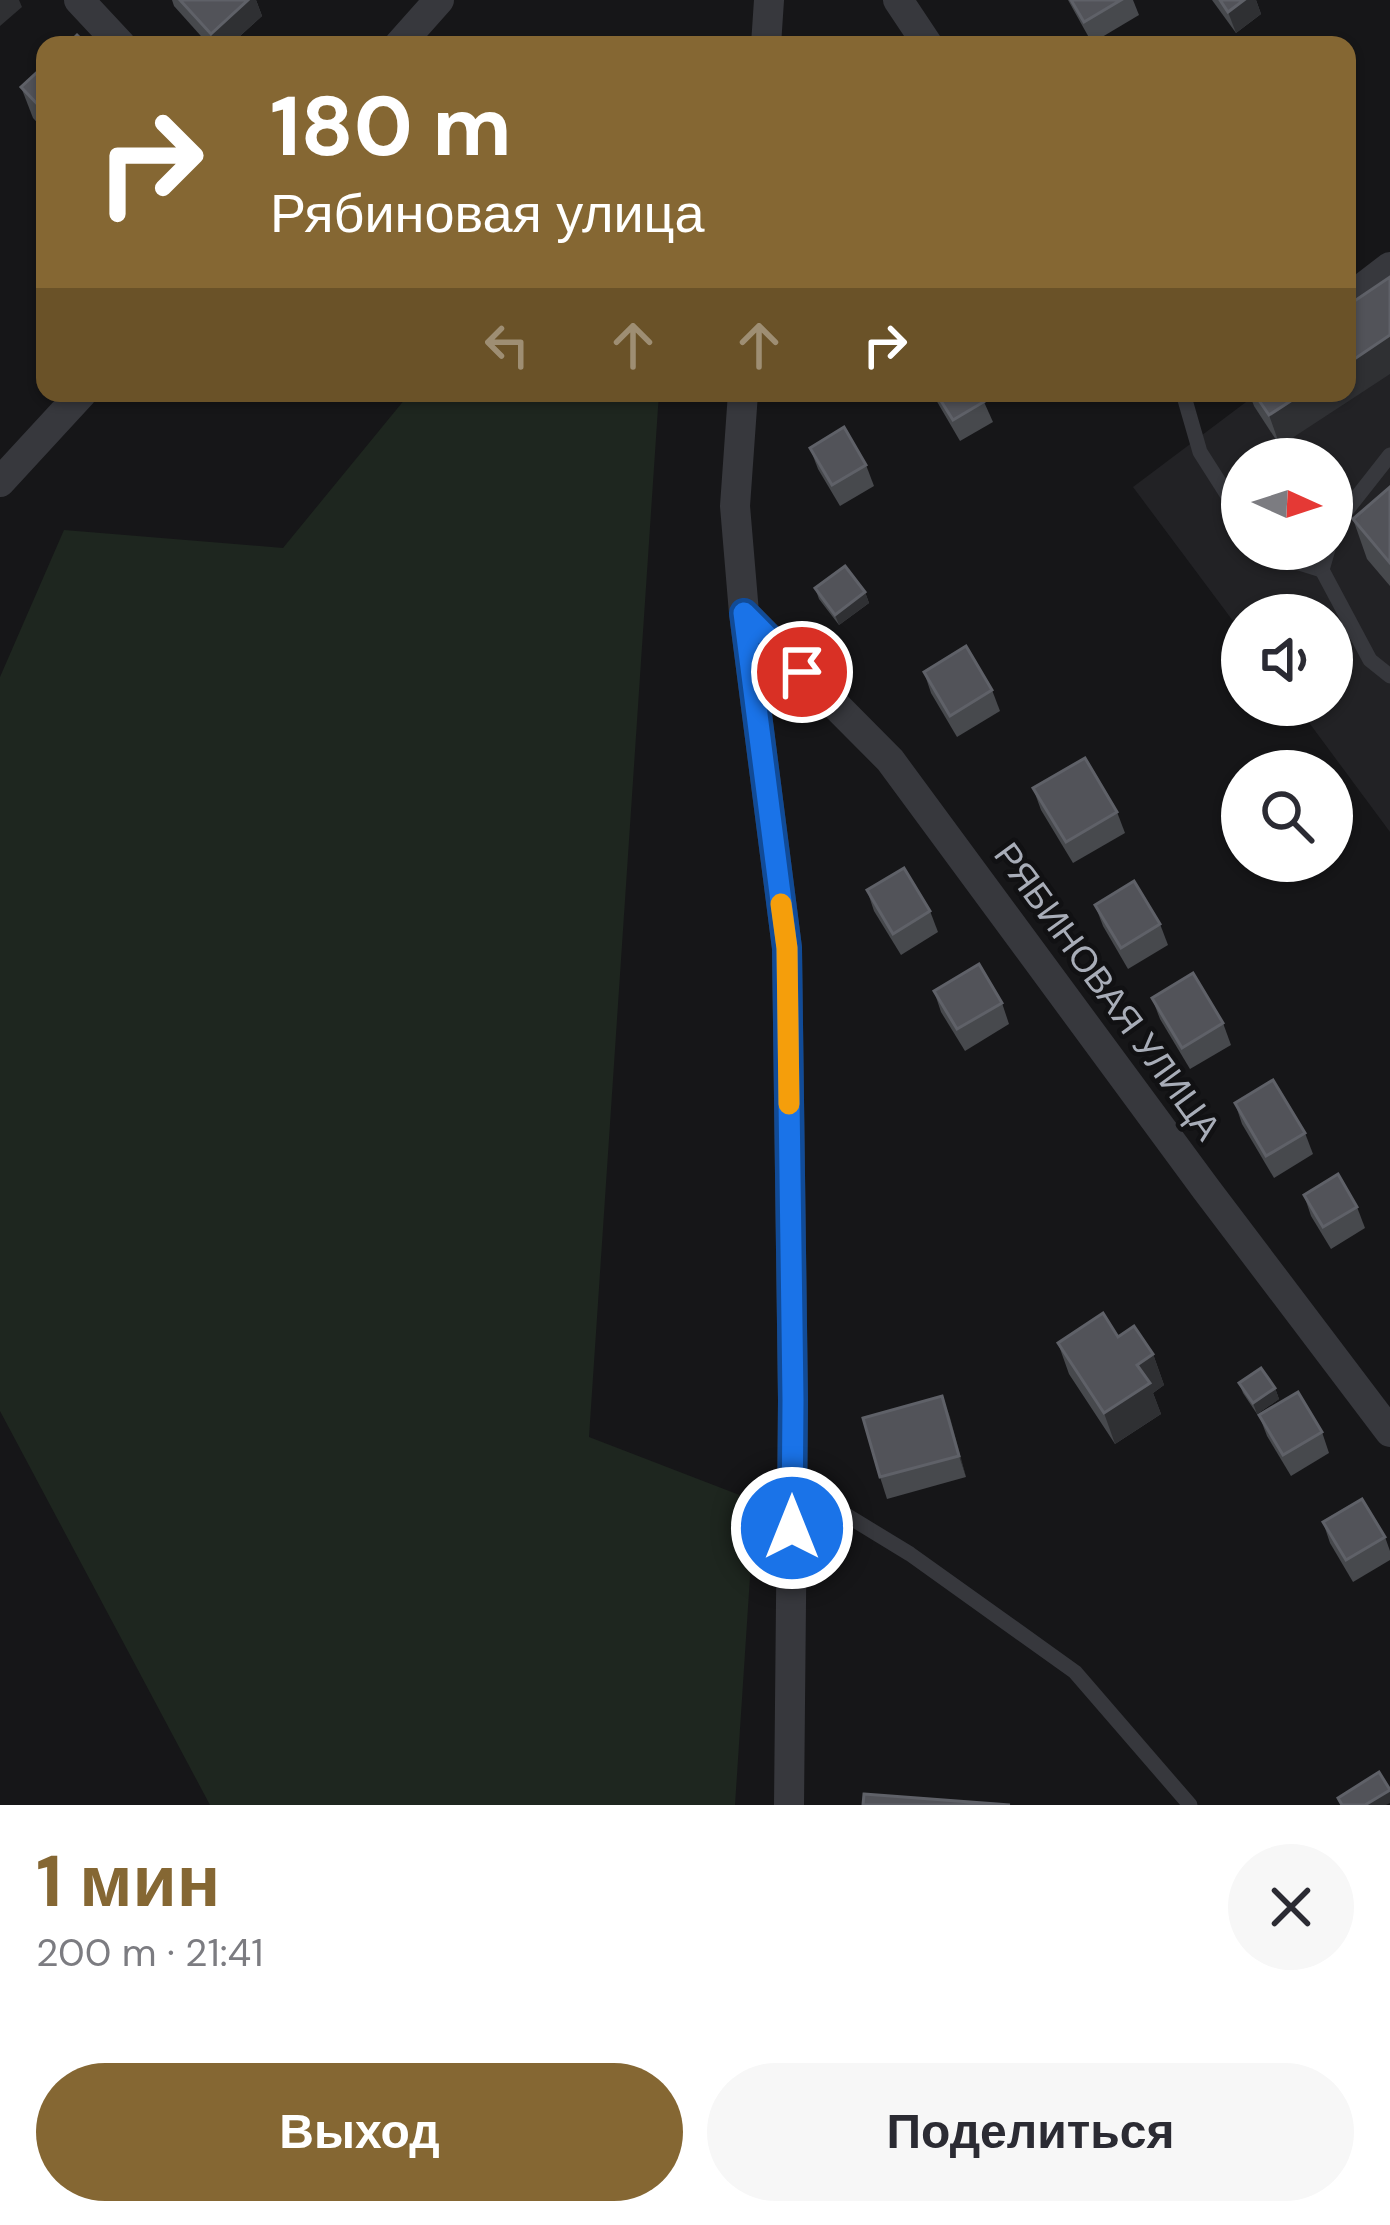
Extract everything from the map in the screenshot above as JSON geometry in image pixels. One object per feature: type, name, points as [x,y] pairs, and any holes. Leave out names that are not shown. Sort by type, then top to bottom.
[{"type":"street","points":[[79,0],[113,36]]},
{"type":"street","points":[[407,36],[439,0]]},
{"type":"street","points":[[767,36],[769,0]]},
{"type":"street","points":[[898,0],[922,36]]},
{"type":"street","points":[[1356,293],[1390,267]]},
{"type":"street","points":[[0,482],[74,402]]},
{"type":"street","points":[[742,402],[735,506],[787,948],[792,1482],[789,1805]]},
{"type":"street","name":"РЯБИНОВАЯ УЛИЦА","points":[[744,613],[890,760],[1390,1432]]},
{"type":"lane","points":[[1186,402],[1200,452],[1221,485]]},
{"type":"lane","points":[[1353,503],[1390,455]]},
{"type":"lane","points":[[1322,570],[1370,660],[1390,676]]},
{"type":"lane","points":[[792,1482],[910,1554],[1075,1672],[1190,1805]]},
{"type":"shaded area","points":[[1390,293],[1390,832],[1353,782],[1353,750],[1329,750],[1312,726],[1353,726],[1353,594],[1221,594],[1221,605],[1133,487],[1246,402],[1356,402],[1356,372]]},
{"type":"shaded area","points":[[403,402],[658,402],[589,1437],[755,1501],[735,1805],[210,1805],[0,1411],[0,677],[64,530],[283,548]]},
{"type":"building","points":[[180,0],[248,0],[211,34]]},
{"type":"building","points":[[1071,0],[1121,0],[1084,22]]},
{"type":"building","points":[[1220,0],[1244,0],[1228,12]]},
{"type":"building","points":[[36,73],[36,103],[21,87]]},
{"type":"building","points":[[1390,277],[1390,335],[1356,358],[1356,300]]},
{"type":"building","points":[[942,402],[983,402],[953,420]]},
{"type":"building","points":[[1260,402],[1289,402],[1269,415]]},
{"type":"building","points":[[844,427],[866,465],[832,485],[810,448]]},
{"type":"building","points":[[1390,487],[1390,563],[1353,519]]},
{"type":"building","points":[[845,566],[865,592],[835,615],[815,588]]},
{"type":"building","points":[[966,646],[992,690],[950,716],[924,672]]},
{"type":"building","points":[[1085,758],[1117,812],[1066,842],[1033,788]]},
{"type":"building","points":[[904,868],[930,911],[893,934],[867,890]]},
{"type":"building","points":[[1134,881],[1160,924],[1121,948],[1095,905]]},
{"type":"building","points":[[979,964],[1002,1003],[957,1029],[934,991]]},
{"type":"building","points":[[1193,973],[1223,1023],[1182,1048],[1152,998]]},
{"type":"building","points":[[1273,1080],[1305,1133],[1266,1156],[1235,1103]]},
{"type":"building","points":[[1338,1174],[1357,1207],[1323,1227],[1304,1195]]},
{"type":"building","points":[[1103,1313],[1118,1337],[1134,1326],[1153,1354],[1137,1365],[1150,1383],[1104,1413],[1058,1343]]},
{"type":"building","points":[[1261,1368],[1275,1388],[1253,1403],[1239,1383]]},
{"type":"building","points":[[1298,1392],[1322,1432],[1283,1455],[1259,1415]]},
{"type":"building","points":[[942,1396],[959,1456],[880,1477],[863,1418]]},
{"type":"building","points":[[1362,1499],[1385,1537],[1346,1560],[1323,1522]]},
{"type":"building","points":[[1379,1772],[1390,1790],[1365,1805],[1342,1805],[1338,1798]]},
{"type":"building","points":[[864,1794],[1010,1805],[863,1805]]},
{"type":"slow traffic","points":[[781,904],[787,948],[789,1104]]},
{"type":"route","points":[[792,1528],[787,948],[744,613],[802,672]]}]
